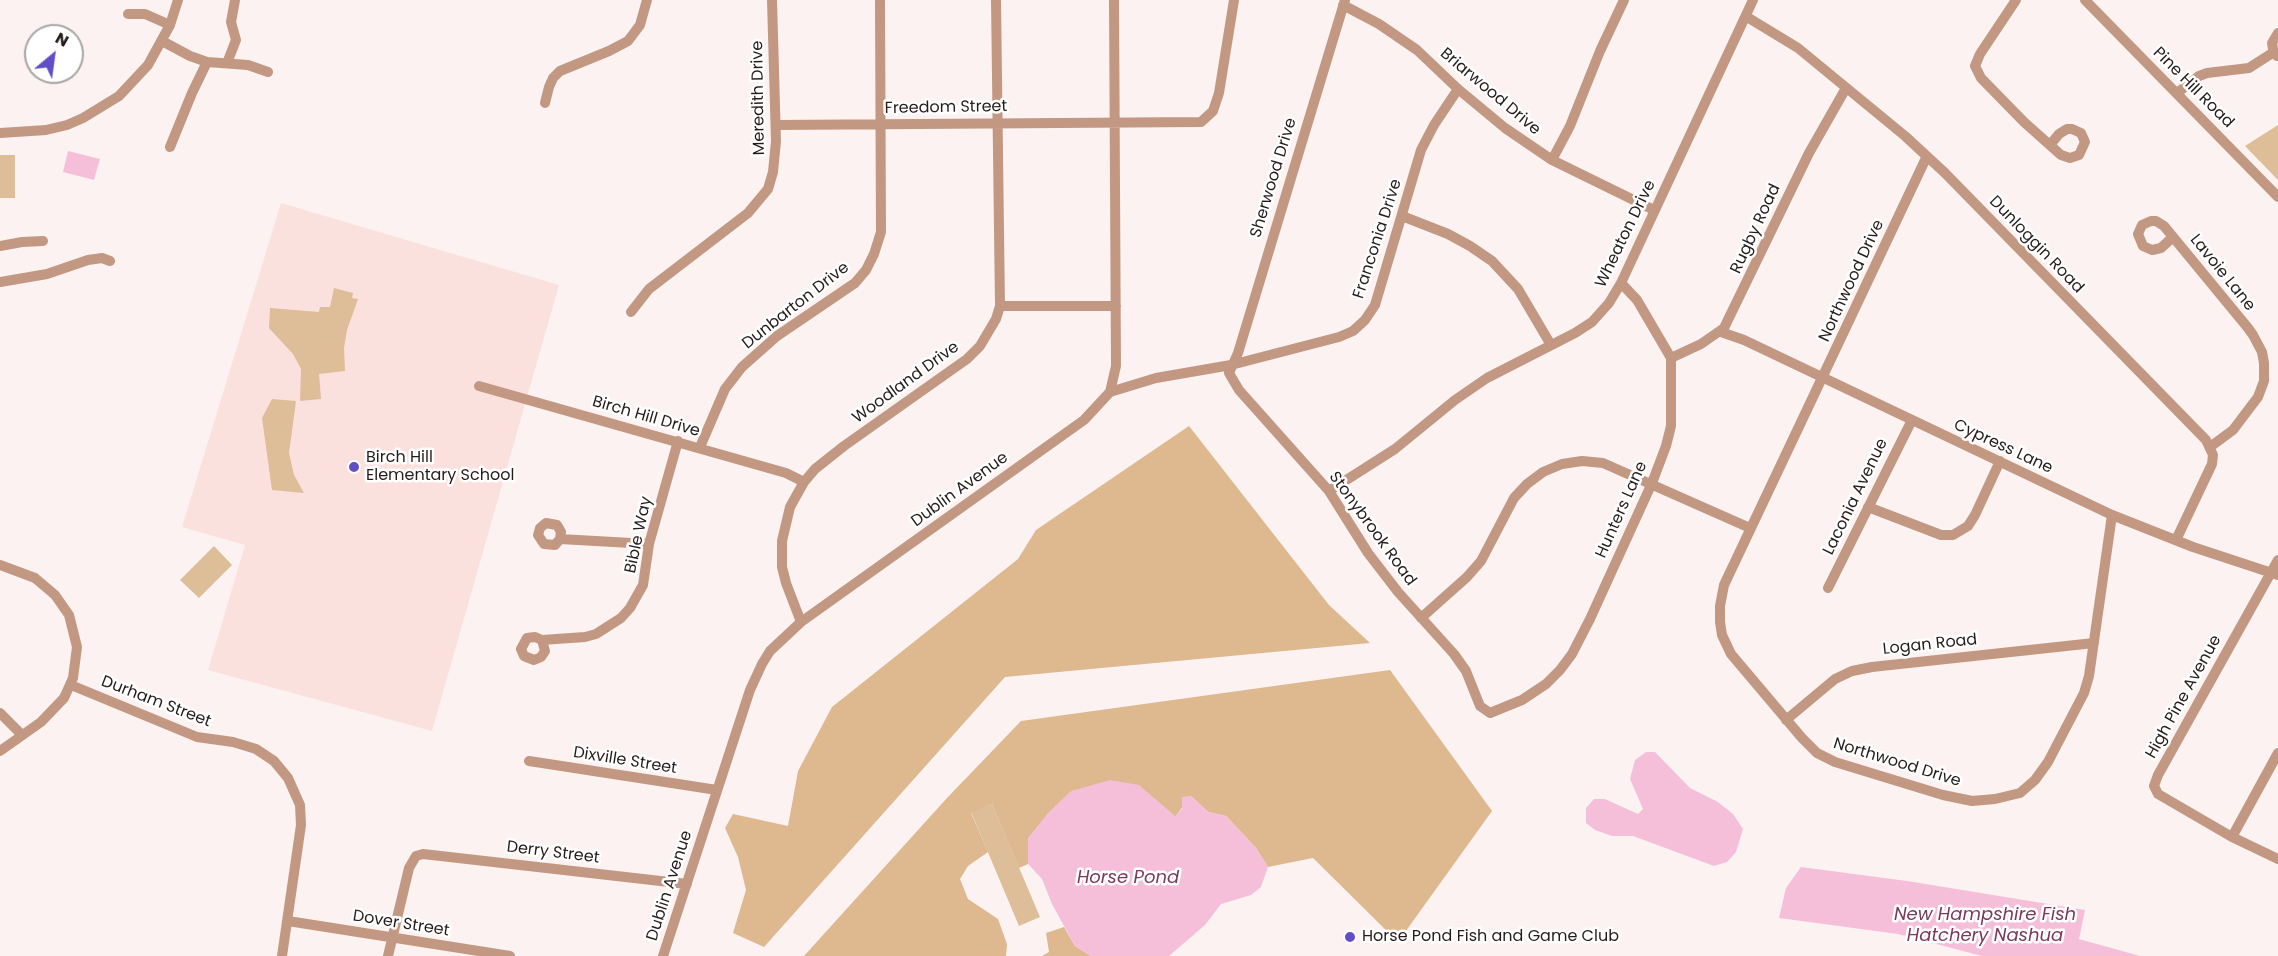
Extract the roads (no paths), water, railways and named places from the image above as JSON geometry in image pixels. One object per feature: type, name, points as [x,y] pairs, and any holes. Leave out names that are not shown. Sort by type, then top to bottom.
[{"type":"street","points":[[0,133],[46,130],[67,125],[119,96],[148,65],[170,25],[178,0]]},
{"type":"street","points":[[227,63],[236,40],[231,22],[235,0]]},
{"type":"street","points":[[545,103],[553,78],[560,71],[609,51],[628,40],[640,25],[646,0]]},
{"type":"street","name":"Meredith Drive","points":[[631,312],[649,289],[738,222],[763,197],[773,172],[776,125],[773,94],[772,0]]},
{"type":"street","name":"Dunbarton Drive","points":[[700,447],[725,389],[742,367],[777,336],[855,283],[866,270],[874,254],[881,232],[880,0]]},
{"type":"street","name":"Woodland Drive","points":[[801,622],[782,567],[782,541],[790,507],[804,482],[815,469],[843,446],[967,359],[990,331],[1000,306],[996,0]]},
{"type":"street","points":[[1110,392],[1116,366],[1114,0]]},
{"type":"street","name":"Freedom Street","points":[[776,125],[997,122],[1196,123],[1208,117],[1213,111],[1219,93],[1234,0]]},
{"type":"street","points":[[1552,160],[1570,126],[1600,51],[1624,0]]},
{"type":"street","name":"Wheaton Drive","points":[[1329,491],[1395,450],[1455,400],[1487,378],[1592,322],[1609,303],[1621,283],[1754,0]]},
{"type":"street","points":[[2016,0],[1980,54],[1975,66],[1982,78],[2050,145]]},
{"type":"street","name":"Pine Hill Road","points":[[2085,0],[2278,197]]},
{"type":"street","name":"Briarwood Drive","points":[[1344,2],[1417,50],[1458,89],[1505,128],[1552,160],[1654,210]]},
{"type":"street","name":"Sherwood Drive","points":[[1231,365],[1238,353],[1344,2]]},
{"type":"street","points":[[128,14],[146,14],[170,25]]},
{"type":"street","name":"Dunloggin Road","points":[[1747,17],[1798,48],[1927,156],[2200,433],[2210,447]]},
{"type":"street","points":[[2177,93],[2199,76],[2249,68],[2276,54],[2272,43],[2278,33]]},
{"type":"street","points":[[162,41],[189,56],[207,62],[248,65],[268,72]]},
{"type":"street","points":[[170,147],[207,62]]},
{"type":"street","name":"Rugby Road","points":[[1671,358],[1721,332],[1732,315],[1809,153],[1846,88]]},
{"type":"street","name":"Franconia Drive","points":[[1110,392],[1156,378],[1231,365],[1339,337],[1353,331],[1365,320],[1375,304],[1421,150],[1434,125],[1458,89]]},
{"type":"street","name":"Northwood Drive","points":[[1927,156],[1824,378],[1724,585],[1720,606],[1721,629],[1731,654],[1817,753],[1835,762],[1943,795],[1972,801],[1995,799],[2020,793],[2035,780],[2048,762],[2084,693],[2094,643],[2112,515]]},
{"type":"street","points":[[1402,216],[1448,234],[1492,261],[1518,289],[1551,345]]},
{"type":"street","name":"Lavoie Lane","points":[[2173,237],[2253,335],[2262,352],[2264,363],[2264,381],[2258,397],[2233,430],[2210,447]]},
{"type":"street","points":[[0,246],[43,241]]},
{"type":"street","points":[[0,282],[47,274],[88,260],[102,258],[110,261]]},
{"type":"street","points":[[1621,283],[1637,300],[1671,358]]},
{"type":"street","points":[[1000,306],[1116,306]]},
{"type":"street","name":"Cypress Lane","points":[[1721,332],[1744,340],[2112,515],[2176,540],[2275,573]]},
{"type":"street","name":"Hunters Lane","points":[[1490,713],[1522,700],[1546,684],[1572,654],[1590,619],[1652,483],[1666,446],[1671,426],[1671,358]]},
{"type":"street","name":"Stonybrook Road","points":[[1231,365],[1229,373],[1239,390],[1329,491],[1368,553],[1454,654],[1466,671],[1480,706],[1490,713]]},
{"type":"street","name":"Birch Hill Drive","points":[[479,386],[700,447],[786,473],[804,482]]},
{"type":"street","name":"Dublin Avenue","points":[[663,956],[750,690],[762,664],[778,642],[801,622],[1084,420],[1110,392]]},
{"type":"street","name":"Laconia Avenue","points":[[1828,588],[1911,420]]},
{"type":"street","name":"Bible Way","points":[[542,640],[596,634],[621,618],[630,608],[643,585],[649,544],[678,441]]},
{"type":"street","points":[[2176,540],[2212,464],[2210,447]]},
{"type":"street","points":[[1421,618],[1467,577],[1486,552],[1514,498],[1527,484],[1543,472],[1572,462],[1602,463],[1750,528]]},
{"type":"street","points":[[1868,507],[1941,535],[1953,535],[1968,526],[1976,515],[2000,462]]},
{"type":"street","points":[[561,540],[649,544]]},
{"type":"street","name":"High Pine Avenue","points":[[2278,560],[2275,573],[2158,775],[2154,786],[2158,794],[2232,837],[2278,859]]},
{"type":"street","points":[[0,565],[35,578],[55,595],[63,605],[72,624],[77,647],[71,685],[64,698],[50,715],[0,751]]},
{"type":"street","name":"Logan Road","points":[[1786,720],[1835,679],[1852,671],[2094,643]]},
{"type":"street","name":"Durham Street","points":[[71,685],[197,737],[244,744],[265,754],[281,769],[293,786],[301,816],[301,833],[282,956]]},
{"type":"street","points":[[0,713],[22,735]]},
{"type":"street","points":[[2232,837],[2278,753]]},
{"type":"street","name":"Dixville Street","points":[[529,761],[717,790]]},
{"type":"street","name":"Derry Street","points":[[391,938],[409,868],[416,856],[423,854],[435,853],[687,884]]},
{"type":"street","name":"Dover Street","points":[[288,921],[510,956]]},
{"type":"street","points":[[388,956],[391,938]]},
{"type":"water","points":[[68,151],[100,159],[94,180],[63,172]]},
{"type":"water","points":[[1646,752],[1655,752],[1690,788],[1718,802],[1733,814],[1743,829],[1736,852],[1727,862],[1714,866],[1633,836],[1612,836],[1595,830],[1586,823],[1586,808],[1594,799],[1605,799],[1638,814],[1643,809],[1630,779],[1635,760]]},
{"type":"water","name":"Horse Pond","points":[[1110,780],[1139,785],[1175,816],[1182,809],[1182,797],[1191,796],[1208,812],[1226,816],[1256,848],[1268,867],[1261,887],[1251,895],[1221,904],[1205,925],[1169,956],[1091,956],[1075,946],[1052,904],[1042,879],[1028,864],[1028,838],[1048,813],[1071,791]]},
{"type":"water","name":"New Hampshire Fish Hatchery Nashua","points":[[1801,867],[1907,881],[2085,910],[2079,939],[2140,956],[1982,956],[1898,934],[1779,918],[1786,888]]},
{"type":"place","name":"Birch Hill Elementary School","points":[[354,467]]},
{"type":"place","name":"Horse Pond Fish and Game Club","points":[[1350,937]]}]
